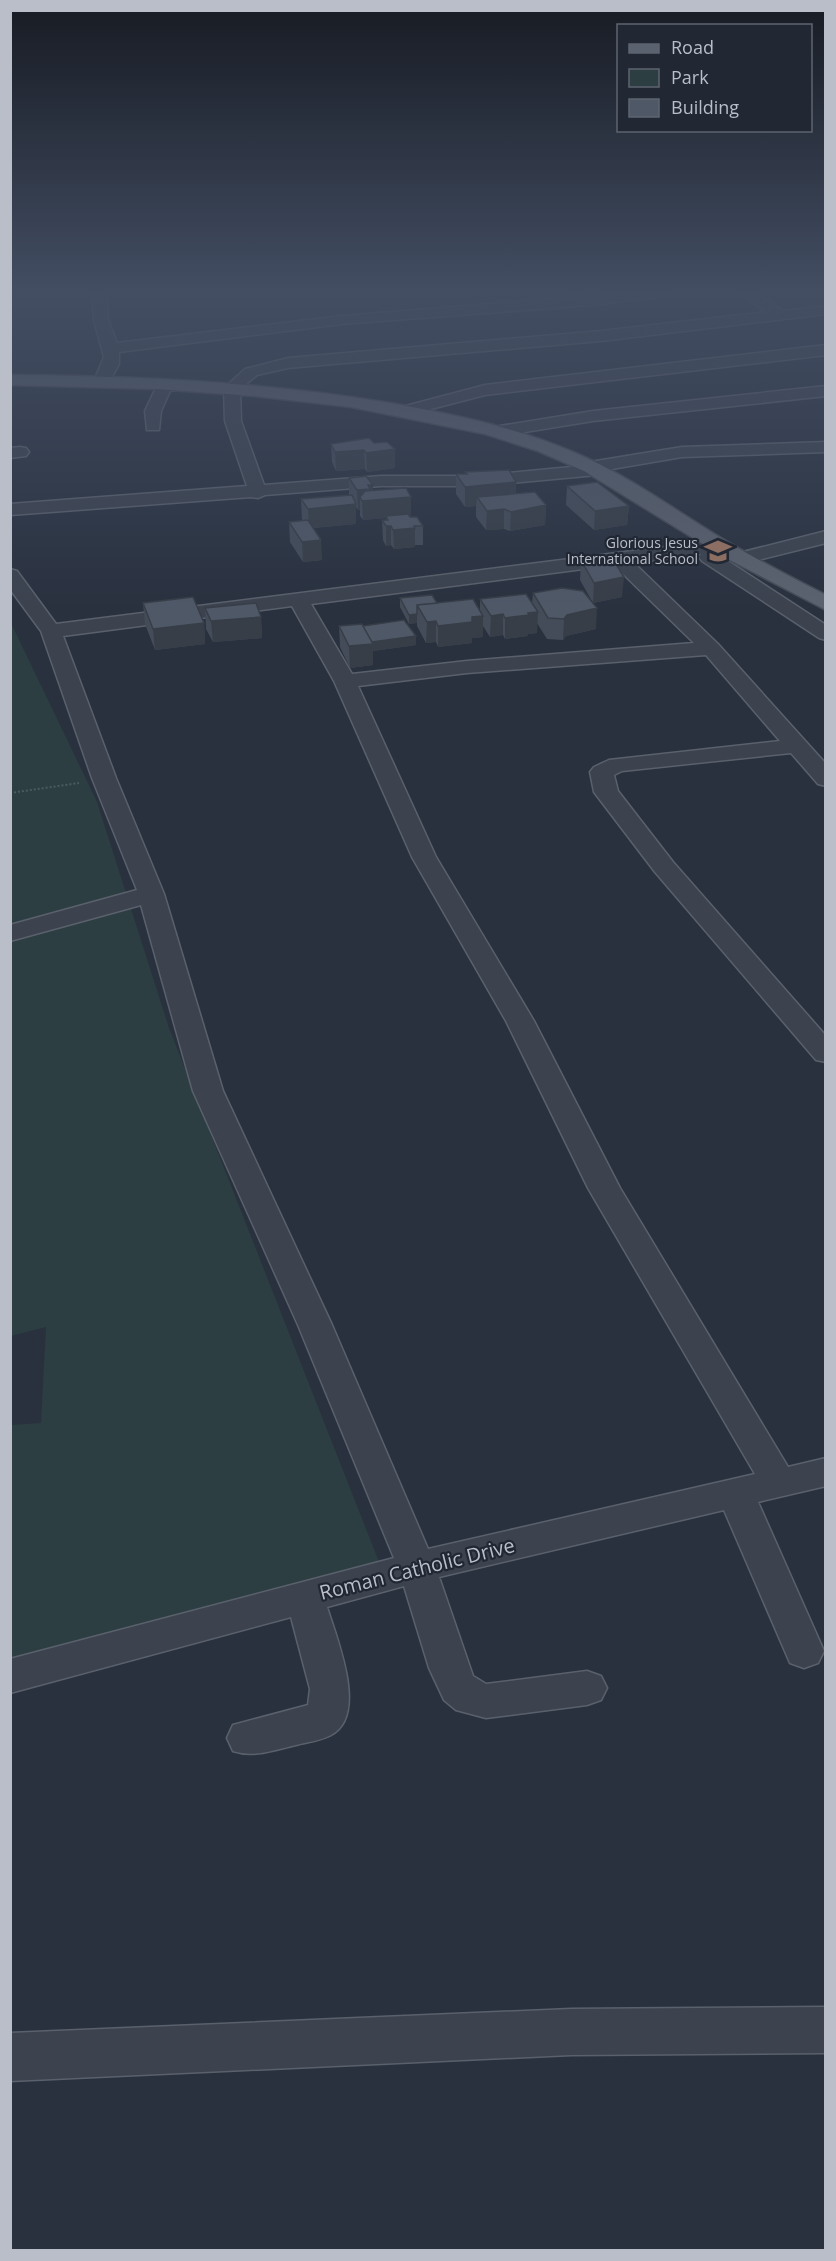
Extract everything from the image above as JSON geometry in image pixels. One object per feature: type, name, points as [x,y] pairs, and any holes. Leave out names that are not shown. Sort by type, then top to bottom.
[{"type":"main road","points":[[328,398],[500,431],[594,468],[715,552],[742,558],[825,604]]},
{"type":"street","points":[[153,426],[153,411],[159,398]]},
{"type":"street","points":[[232,398],[233,422],[258,493]]},
{"type":"street","points":[[404,411],[456,398]]},
{"type":"street","points":[[500,431],[582,418],[766,398]]},
{"type":"street","points":[[10,510],[258,493],[381,481],[513,479],[594,468],[682,452],[825,447]]},
{"type":"street","points":[[742,558],[825,537]]},
{"type":"street","points":[[51,631],[621,560],[715,552],[825,634]]},
{"type":"street","points":[[621,560],[711,648],[825,779]]},
{"type":"street","points":[[10,575],[51,631],[104,778],[151,894],[208,1091],[315,1325],[417,1567],[449,1668],[458,1688],[470,1698],[486,1701],[586,1688]]},
{"type":"street","points":[[298,599],[345,681],[424,857],[519,1021],[604,1188],[778,1482]]},
{"type":"street","points":[[345,681],[467,667],[711,648]]},
{"type":"street","points":[[797,746],[617,765],[602,772],[602,780],[606,792],[664,867],[825,1054]]},
{"type":"street","points":[[10,933],[151,894]]},
{"type":"street","name":"Roman Catholic Drive","points":[[10,1676],[417,1567],[825,1472]]},
{"type":"street","points":[[735,1492],[804,1651]]},
{"type":"street","points":[[248,1738],[318,1722],[327,1713],[330,1689],[305,1598]]},
{"type":"street","points":[[10,2057],[571,2032],[825,2030]]},
{"type":"path","points":[[10,793],[104,778]]},
{"type":"green space","points":[[10,621],[97,802],[169,1028],[381,1567],[11,1659],[11,1425],[41,1423],[46,1327],[11,1336]]},
{"type":"building","points":[[369,438],[374,443],[387,442],[395,449],[366,453],[364,450],[335,452],[331,444]]},
{"type":"building","points":[[509,470],[516,482],[465,487],[456,474],[467,474],[465,472]]},
{"type":"building","points":[[366,476],[373,485],[368,485],[370,489],[357,490],[349,478]]},
{"type":"building","points":[[597,482],[629,506],[595,511],[567,486]]},
{"type":"building","points":[[406,488],[411,497],[362,501],[360,497],[365,491]]},
{"type":"building","points":[[535,492],[546,505],[511,512],[504,509],[487,511],[477,497]]},
{"type":"building","points":[[352,495],[356,504],[308,509],[301,499]]},
{"type":"building","points":[[408,514],[410,517],[417,517],[423,526],[393,530],[382,520],[388,520],[386,516]]},
{"type":"building","points":[[308,520],[321,540],[302,542],[289,522]]},
{"type":"building","points":[[612,558],[624,577],[594,583],[581,560]]},
{"type":"building","points":[[562,588],[583,591],[597,608],[567,615],[564,619],[548,618],[533,593]]},
{"type":"building","points":[[526,594],[538,612],[505,618],[503,614],[491,616],[480,599]]},
{"type":"building","points":[[432,595],[437,603],[417,605],[417,614],[409,615],[400,598]]},
{"type":"building","points":[[193,597],[204,623],[153,629],[143,603]]},
{"type":"building","points":[[473,599],[483,616],[472,617],[472,622],[438,626],[436,621],[427,622],[417,605]]},
{"type":"building","points":[[256,603],[261,617],[211,621],[205,608]]},
{"type":"building","points":[[404,620],[416,636],[372,642],[363,626]]},
{"type":"building","points":[[362,624],[373,644],[349,646],[339,626]]},
{"type":"place","name":"Glorious Jesus International School","points":[[718,551]]}]
